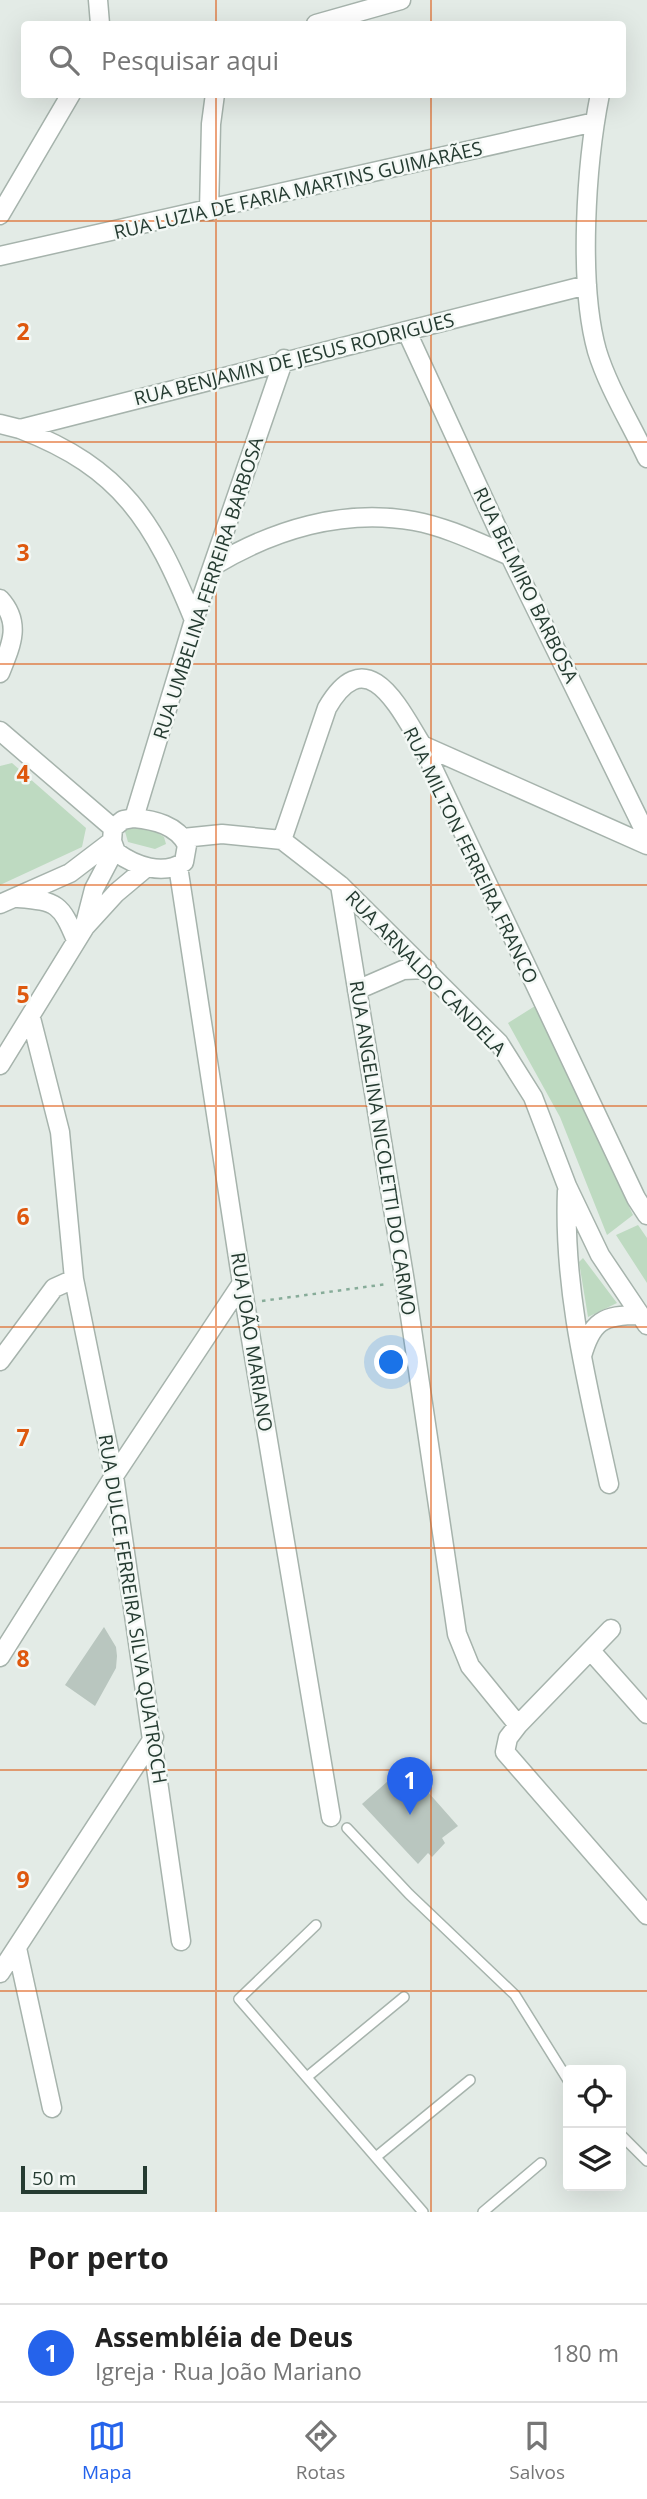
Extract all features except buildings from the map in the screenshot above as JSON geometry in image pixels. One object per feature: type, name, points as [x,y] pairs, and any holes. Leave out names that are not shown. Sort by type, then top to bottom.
[{"type":"street","points":[[98,0],[100,21]]},
{"type":"street","points":[[327,21],[401,0]]},
{"type":"street","points":[[0,215],[69,98]]},
{"type":"street","points":[[209,211],[211,124],[214,98]]},
{"type":"street","points":[[599,98],[591,140],[587,304],[598,354],[647,458]]},
{"type":"street","name":"RUA LUZIA DE FARIA MARTINS GUIMARÃES","points":[[0,256],[595,122]]},
{"type":"street","name":"RUA BENJAMIN DE JESUS RODRIGUES","points":[[0,424],[20,429],[284,359],[407,332],[587,285]]},
{"type":"street","name":"RUA BELMIRO BARBOSA","points":[[407,332],[510,556],[647,836]]},
{"type":"street","name":"RUA UMBELINA FERREIRA BARBOSA","points":[[134,818],[194,620],[284,359]]},
{"type":"street","points":[[20,429],[59,445],[108,476],[144,519],[172,566],[194,620]]},
{"type":"street","points":[[213,566],[244,547],[284,531],[319,522],[367,517],[414,521],[510,556]]},
{"type":"street","points":[[0,600],[13,618],[14,633],[0,673]]},
{"type":"street","name":"RUA MILTON FERREIRA FRANCO","points":[[282,840],[327,708],[344,686],[369,679],[381,684],[391,695],[422,745],[624,1173],[647,1215]]},
{"type":"street","points":[[0,733],[113,839],[123,858],[160,869],[178,866],[187,853],[183,838],[165,825],[134,818],[123,820],[113,839],[94,889],[81,934]]},
{"type":"street","points":[[422,745],[647,845]]},
{"type":"street","points":[[183,838],[222,834],[282,840]]},
{"type":"street","points":[[7,901],[70,873],[113,839]]},
{"type":"street","name":"RUA ARNALDO CANDELA","points":[[282,840],[340,885],[499,1043],[533,1097],[567,1186],[600,1255],[643,1320]]},
{"type":"street","name":"RUA JOÃO MARIANO","points":[[178,866],[245,1303],[331,1817]]},
{"type":"street","points":[[0,1065],[81,934],[116,893],[147,867]]},
{"type":"street","name":"RUA ANGELINA NICOLETTI DO CARMO","points":[[340,885],[405,1282],[457,1634],[470,1666],[518,1725]]},
{"type":"street","points":[[7,901],[48,901],[64,911],[81,934]]},
{"type":"street","points":[[357,990],[403,970],[427,969]]},
{"type":"street","name":"RUA DULCE FERREIRA SILVA QUATROCH","points":[[31,1018],[60,1132],[74,1279],[114,1476],[154,1737],[181,1941]]},
{"type":"street","points":[[567,1186],[568,1280],[581,1360],[609,1484]]},
{"type":"street","points":[[0,1361],[54,1288],[74,1279]]},
{"type":"street","points":[[0,1657],[114,1476],[242,1283]]},
{"type":"street","points":[[581,1360],[588,1335],[596,1325],[607,1318],[643,1320]]},
{"type":"street","points":[[611,1629],[518,1725],[504,1745],[510,1760],[647,1915]]},
{"type":"street","points":[[591,1651],[647,1714]]},
{"type":"street","points":[[0,1973],[154,1737]]},
{"type":"street","points":[[17,1948],[52,2108]]},
{"type":"lane","points":[[347,1828],[409,1894],[515,1995],[563,2072]]},
{"type":"lane","points":[[316,1925],[239,1999],[423,2212]]},
{"type":"lane","points":[[307,2077],[404,1997]]},
{"type":"lane","points":[[376,2157],[470,2080]]},
{"type":"lane","points":[[626,2140],[647,2161]]},
{"type":"lane","points":[[483,2212],[541,2163]]},
{"type":"path","points":[[245,1303],[405,1282]]},
{"type":"green space","points":[[12,763],[86,828],[82,847],[0,885],[0,766]]},
{"type":"green space","points":[[146,826],[164,837],[166,844],[155,849],[128,842],[124,828]]},
{"type":"green space","points":[[535,1006],[633,1215],[607,1235],[560,1117],[508,1023]]},
{"type":"green space","points":[[638,1225],[647,1238],[647,1283],[616,1235]]},
{"type":"green space","points":[[583,1258],[617,1303],[588,1317],[579,1262]]},
{"type":"place","name":"Assembléia de Deus","points":[[410,1815]]}]
